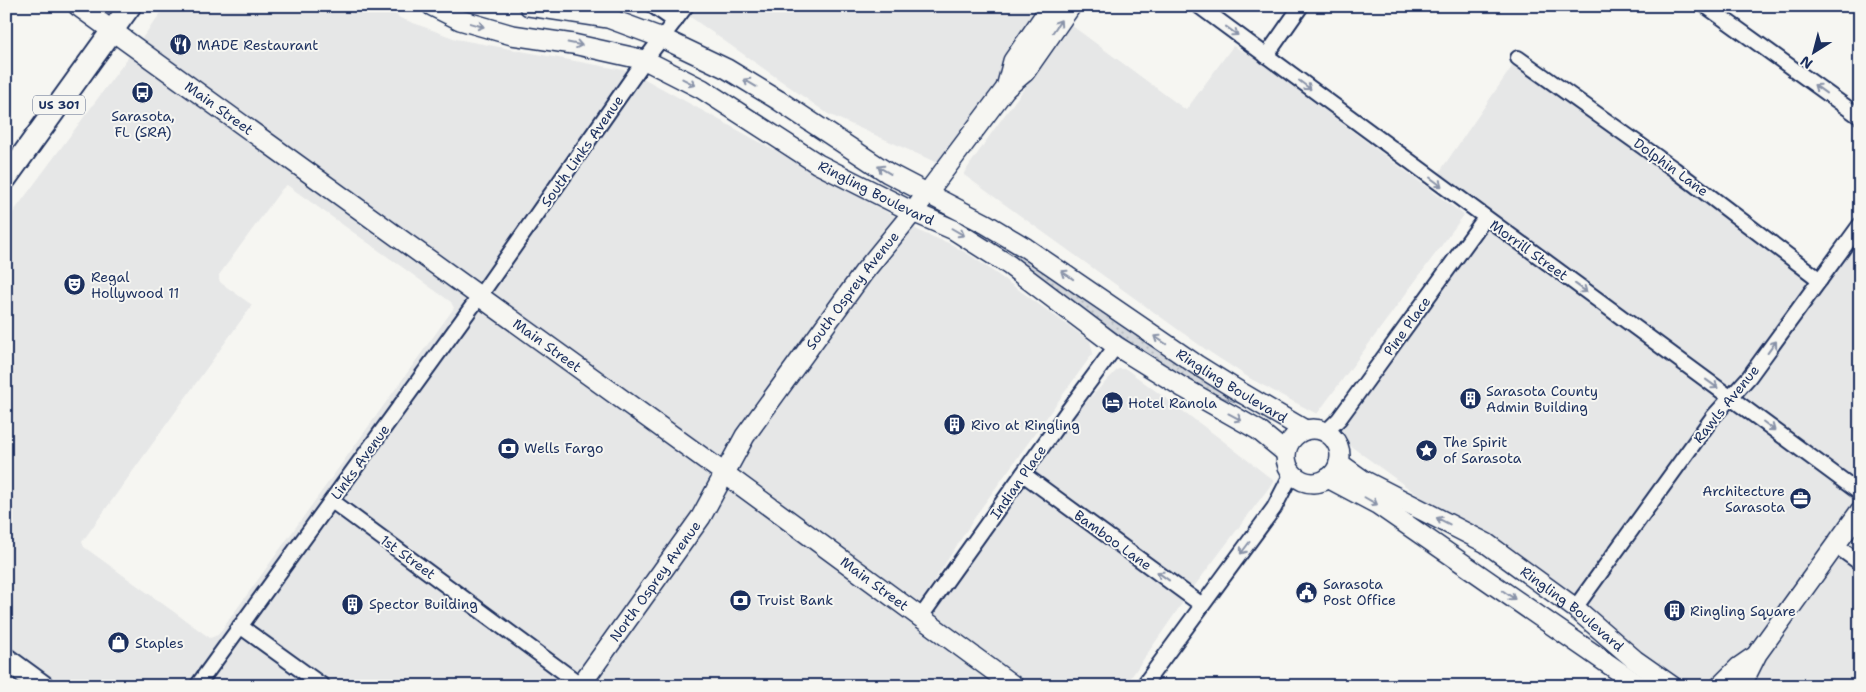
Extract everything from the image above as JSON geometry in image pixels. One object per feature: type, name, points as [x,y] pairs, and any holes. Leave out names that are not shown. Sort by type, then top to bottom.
[{"type":"main road","name":"US 301","points":[[6,178],[130,6]]},
{"type":"main road","points":[[6,659],[43,686]]},
{"type":"street","name":"Main Street","points":[[78,6],[725,474],[1014,686]]},
{"type":"street","name":"Ringling Boulevard","points":[[432,6],[460,20],[512,35],[573,44],[645,60],[702,89],[818,164],[913,212],[954,230],[1010,265],[1116,346],[1182,388],[1258,430],[1286,453]]},
{"type":"street","name":"Ringling Boulevard","points":[[529,6],[608,18],[662,38],[727,69],[888,172],[986,224],[1026,248],[1197,365],[1306,430]]},
{"type":"street","points":[[653,6],[675,21]]},
{"type":"street","name":"South Links Avenue","points":[[479,297],[645,60],[686,6]]},
{"type":"street","name":"South Osprey Avenue","points":[[1006,88],[1013,61],[1051,6]]},
{"type":"street","name":"South Osprey Avenue","points":[[725,474],[745,436],[864,272],[913,212],[1006,88],[1026,72],[1071,6]]},
{"type":"street","name":"Morrill Street","points":[[1199,6],[1860,494]]},
{"type":"street","points":[[1266,56],[1301,6]]},
{"type":"street","points":[[1706,6],[1860,117]]},
{"type":"street","name":"Dolphin Lane","points":[[1518,58],[1674,169],[1820,280]]},
{"type":"street","name":"Pine Place","points":[[1326,432],[1339,419],[1485,218]]},
{"type":"street","name":"Rawls Avenue","points":[[1575,608],[1713,416],[1749,377],[1860,225]]},
{"type":"street","name":"Links Avenue","points":[[198,686],[479,297]]},
{"type":"street","name":"Indian Place","points":[[920,618],[1070,407],[1116,346]]},
{"type":"street","points":[[1312,429],[1326,432],[1334,438],[1339,448],[1337,469],[1321,482],[1311,483],[1301,480],[1288,467],[1287,447],[1294,436],[1306,430],[1312,429]]},
{"type":"street","name":"Ringling Boulevard","points":[[1339,463],[1363,480],[1486,543],[1575,608],[1635,660],[1672,686]]},
{"type":"street","points":[[1143,686],[1274,508],[1292,473]]},
{"type":"street","name":"North Osprey Avenue","points":[[581,685],[701,516],[725,474]]},
{"type":"street","name":"Bamboo Lane","points":[[1023,474],[1202,605]]},
{"type":"street","name":"Ringling Boulevard","points":[[1328,478],[1377,504],[1640,686]]},
{"type":"street","name":"1st Street","points":[[332,501],[581,685]]},
{"type":"street","points":[[1741,686],[1757,654],[1860,510]]},
{"type":"street","points":[[1835,545],[1860,563]]},
{"type":"street","points":[[240,626],[323,686]]},
{"type":"street","points":[[1720,686],[1739,667],[1757,654]]},
{"type":"shaded area","points":[[166,6],[386,6],[400,18],[456,39],[629,71],[478,285],[140,41]]},
{"type":"shaded area","points":[[696,6],[1042,6],[999,83],[995,86],[996,88],[940,164],[828,114],[689,16]]},
{"type":"shaded area","points":[[1071,25],[1186,110],[1233,46],[1255,58],[1464,215],[1317,414],[1251,379],[1205,349],[964,175],[993,131]]},
{"type":"shaded area","points":[[130,55],[468,299],[228,628],[188,686],[57,686],[6,649],[6,222]],"holes":[[[287,185],[451,302],[454,308],[218,635],[210,638],[84,547],[82,542],[252,305],[221,283],[219,275],[282,189]]]},
{"type":"shaded area","points":[[1518,58],[1820,279],[1860,225],[1860,686],[1680,686],[1330,431],[1485,218],[1434,180]]},
{"type":"shaded area","points":[[643,78],[896,217],[852,274],[723,461],[490,294]]},
{"type":"shaded area","points":[[909,225],[923,233],[951,244],[973,257],[1090,341],[1093,353],[979,511],[918,606],[735,470],[752,440]]},
{"type":"shaded area","points":[[991,238],[1060,274],[1244,397],[1240,404],[1209,392],[1164,367],[989,241]]},
{"type":"shaded area","points":[[480,308],[714,477],[694,513],[580,673],[343,499]]},
{"type":"shaded area","points":[[1118,369],[1126,369],[1274,481],[1193,588],[1034,472],[1077,411]]},
{"type":"shaded area","points":[[727,486],[908,620],[999,686],[590,686]]},
{"type":"shaded area","points":[[1024,486],[1183,602],[1125,686],[1029,686],[931,615]]},
{"type":"shaded area","name":"Spector Building","points":[[333,513],[568,686],[338,686],[251,623]]},
{"type":"shaded area","points":[[241,637],[308,686],[207,686]]},
{"type":"place","name":"MADE Restaurant","points":[[181,45]]},
{"type":"place","name":"Sarasota, FL (SRA)","points":[[143,93]]},
{"type":"place","name":"Regal Hollywood 11","points":[[75,285]]},
{"type":"place","name":"Sarasota County Admin Building","points":[[1470,399]]},
{"type":"place","name":"Hotel Ranola","points":[[1112,403]]},
{"type":"place","name":"Rivo at Ringling","points":[[955,425]]},
{"type":"place","name":"Wells Fargo","points":[[508,448]]},
{"type":"place","name":"The Spirit of Sarasota","points":[[1427,450]]},
{"type":"place","name":"Architecture Sarasota","points":[[1801,499]]},
{"type":"place","name":"Sarasota Post Office","points":[[1307,592]]},
{"type":"place","name":"Truist Bank","points":[[741,600]]},
{"type":"place","name":"Spector Building","points":[[353,604]]},
{"type":"place","name":"Ringling Square","points":[[1674,611]]},
{"type":"place","name":"Staples","points":[[119,643]]}]
